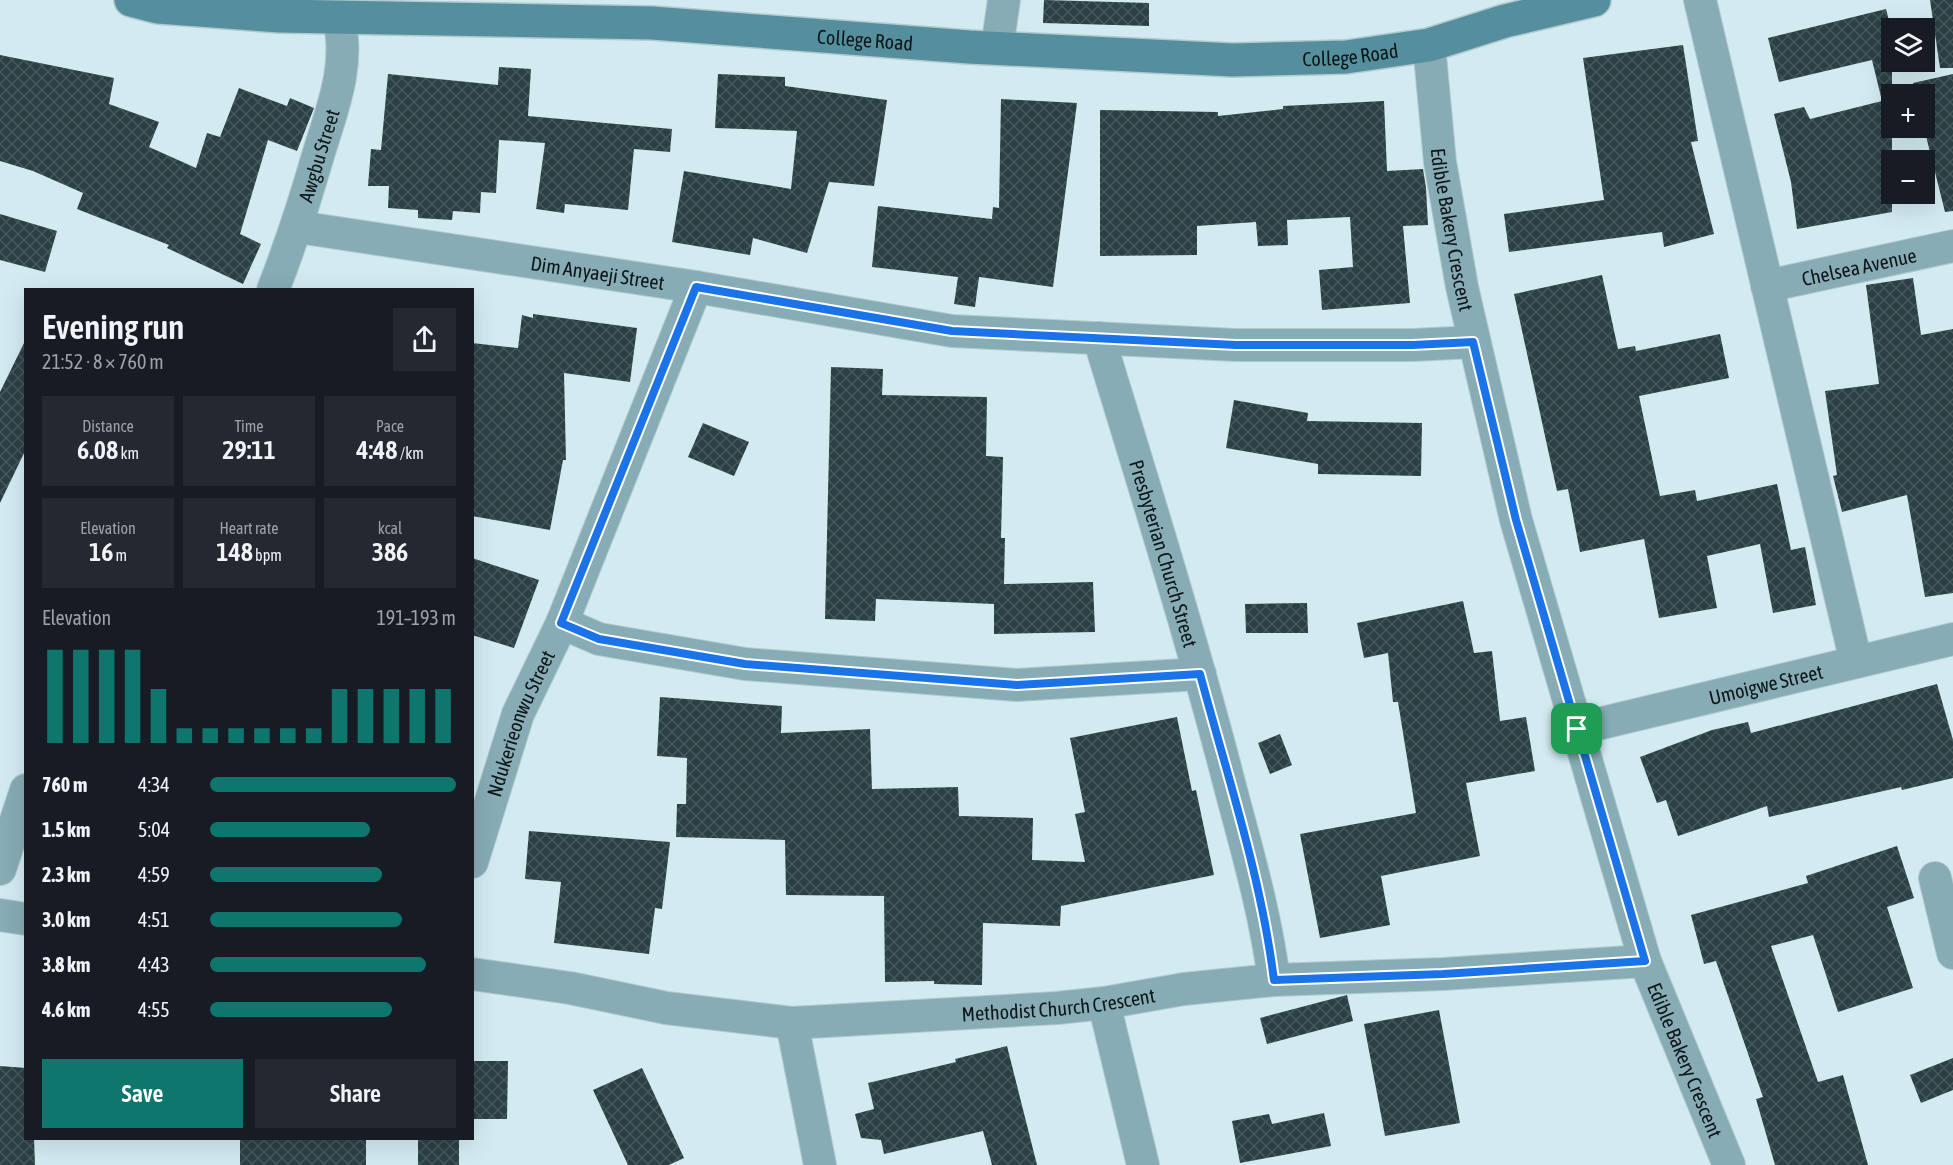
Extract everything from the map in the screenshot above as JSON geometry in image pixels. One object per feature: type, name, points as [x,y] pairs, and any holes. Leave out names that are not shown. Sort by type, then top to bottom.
[{"type":"main road","name":"College Road","points":[[131,0],[158,7],[280,16],[652,23],[997,48],[1233,60],[1346,57],[1429,45],[1505,21],[1594,0]]},
{"type":"street","points":[[997,48],[1004,0]]},
{"type":"street","points":[[1700,0],[1856,662]]},
{"type":"street","name":"Awgbu Street","points":[[274,288],[298,227],[341,77],[342,33],[338,17]]},
{"type":"street","name":"Edible Bakery Crescent","points":[[1429,45],[1440,162],[1473,342],[1516,520],[1645,961],[1729,1165]]},
{"type":"street","name":"Dim Anyaeji Street","points":[[298,227],[696,287],[952,331],[1236,345],[1413,345],[1473,342]]},
{"type":"street","name":"Chelsea Avenue","points":[[1767,286],[1953,246]]},
{"type":"street","name":"Ndukerieonwu Street","points":[[474,856],[518,714],[561,623],[696,287]]},
{"type":"street","name":"Presbyterian Church Street","points":[[1099,338],[1200,674],[1251,861],[1269,943],[1274,980]]},
{"type":"street","points":[[561,623],[599,639],[768,666],[1017,685],[1200,674]]},
{"type":"street","name":"Umoigwe Street","points":[[1577,729],[1953,639]]},
{"type":"street","points":[[0,869],[24,796]]},
{"type":"street","points":[[1935,878],[1953,954]]},
{"type":"street","points":[[0,915],[24,919]]},
{"type":"street","name":"Methodist Church Crescent","points":[[474,974],[570,988],[666,1008],[792,1023],[1057,1008],[1104,1003],[1184,988],[1274,980],[1455,974],[1645,961]]},
{"type":"street","points":[[1104,1003],[1143,1165]]},
{"type":"street","points":[[792,1023],[820,1165]]},
{"type":"building","points":[[1044,0],[1149,3],[1149,26],[1043,23]]},
{"type":"building","points":[[1930,0],[1953,0],[1953,68],[1940,68],[1935,18],[1933,18]]},
{"type":"building","points":[[1886,9],[1888,18],[1881,18],[1881,72],[1892,72],[1892,84],[1881,84],[1881,97],[1872,60],[1779,82],[1768,38]]},
{"type":"building","points":[[1683,45],[1698,141],[1691,142],[1714,234],[1664,247],[1662,232],[1509,252],[1504,214],[1604,200],[1583,58]]},
{"type":"building","points":[[0,55],[114,78],[109,104],[159,122],[149,147],[196,168],[207,133],[220,137],[239,88],[287,106],[290,98],[314,108],[297,151],[268,140],[240,234],[261,244],[243,284],[167,248],[169,245],[77,209],[83,193],[33,171],[0,161]]},
{"type":"building","points":[[499,67],[531,69],[528,116],[672,129],[670,152],[634,149],[628,210],[565,204],[564,213],[536,209],[545,143],[499,140],[496,193],[481,192],[480,213],[453,211],[452,220],[418,218],[418,210],[388,208],[389,186],[368,186],[371,149],[381,150],[388,74],[498,85]]},
{"type":"building","points":[[718,74],[785,77],[785,86],[887,100],[874,186],[829,182],[807,253],[753,238],[750,255],[672,242],[684,171],[791,189],[797,131],[715,128]]},
{"type":"building","points":[[1953,74],[1953,211],[1945,212],[1935,172],[1935,150],[1930,150],[1926,138],[1935,138],[1935,84],[1913,83]]},
{"type":"building","points":[[1001,99],[1077,103],[1053,287],[979,277],[975,307],[954,304],[958,277],[872,267],[878,206],[992,219],[993,207],[999,208]]},
{"type":"building","points":[[1384,101],[1387,171],[1423,169],[1426,188],[1428,225],[1403,226],[1410,303],[1322,310],[1319,270],[1353,267],[1350,217],[1287,220],[1288,245],[1258,246],[1256,222],[1197,226],[1197,255],[1100,256],[1100,110],[1218,112],[1218,116],[1283,109],[1283,106]]},
{"type":"building","points":[[1881,101],[1881,138],[1892,138],[1892,150],[1881,150],[1881,204],[1892,204],[1892,212],[1797,229],[1791,182],[1774,114],[1804,107],[1810,119]]},
{"type":"building","points":[[0,214],[57,231],[45,272],[0,260]]},
{"type":"building","points":[[1602,275],[1618,349],[1635,346],[1636,351],[1720,334],[1729,378],[1639,396],[1660,496],[1695,490],[1697,501],[1777,484],[1791,550],[1805,547],[1816,605],[1773,613],[1760,544],[1707,556],[1717,608],[1659,618],[1644,539],[1580,552],[1568,489],[1557,491],[1514,294]]},
{"type":"building","points":[[1913,278],[1921,335],[1953,329],[1953,593],[1925,597],[1907,495],[1842,512],[1833,476],[1837,475],[1825,391],[1879,384],[1866,285]]},
{"type":"building","points":[[533,314],[637,328],[630,382],[564,373],[566,460],[563,460],[550,530],[474,516],[474,343],[518,348],[522,315],[533,318]]},
{"type":"building","points":[[24,343],[24,453],[0,503],[0,392]]},
{"type":"building","points":[[831,367],[883,369],[882,395],[987,397],[986,456],[1003,457],[1001,538],[1005,538],[1004,584],[1093,582],[1095,632],[994,634],[994,604],[876,599],[875,621],[825,619]]},
{"type":"building","points":[[1234,400],[1308,413],[1307,421],[1422,423],[1421,476],[1318,474],[1318,464],[1226,448]]},
{"type":"building","points":[[703,423],[749,442],[734,476],[688,457]]},
{"type":"building","points":[[474,559],[539,580],[514,648],[474,636]]},
{"type":"building","points":[[1463,601],[1474,653],[1492,651],[1500,721],[1526,717],[1535,771],[1466,783],[1480,856],[1381,876],[1390,925],[1320,938],[1300,834],[1416,813],[1398,702],[1393,702],[1388,653],[1364,658],[1357,623]]},
{"type":"building","points":[[1307,603],[1308,633],[1246,633],[1245,604]]},
{"type":"building","points":[[1937,684],[1953,740],[1953,778],[1902,790],[1901,787],[1769,817],[1767,806],[1678,836],[1666,800],[1657,803],[1640,757],[1712,730],[1748,722],[1751,733]]},
{"type":"building","points":[[660,697],[782,706],[781,733],[870,729],[872,789],[958,787],[959,816],[1033,818],[1032,860],[1085,862],[1075,814],[1085,812],[1070,738],[1177,717],[1192,791],[1196,790],[1214,875],[1061,906],[1060,926],[983,923],[982,985],[934,984],[934,981],[885,982],[884,896],[786,895],[785,840],[676,837],[677,804],[686,804],[687,758],[657,756]]},
{"type":"building","points":[[1280,734],[1292,765],[1270,774],[1258,743]]},
{"type":"building","points":[[529,831],[670,842],[662,909],[655,908],[649,954],[554,943],[561,882],[525,879]]},
{"type":"building","points":[[1897,846],[1914,898],[1887,907],[1913,988],[1838,1012],[1813,935],[1771,946],[1818,1082],[1843,1075],[1868,1165],[1775,1165],[1756,1099],[1763,1097],[1716,961],[1704,964],[1691,915],[1808,883],[1806,876]]},
{"type":"building","points":[[1347,995],[1353,1021],[1267,1044],[1260,1018]]},
{"type":"building","points":[[1439,1010],[1460,1123],[1385,1136],[1364,1024]]},
{"type":"building","points":[[1007,1046],[1037,1165],[992,1165],[983,1131],[884,1154],[881,1140],[861,1138],[855,1114],[874,1109],[868,1083],[956,1062],[955,1059]]},
{"type":"building","points":[[1953,1058],[1953,1090],[1921,1103],[1910,1075]]},
{"type":"building","points":[[474,1061],[508,1061],[507,1119],[474,1119]]},
{"type":"building","points":[[0,1066],[24,1068],[24,1140],[34,1140],[35,1165],[0,1165]]},
{"type":"building","points":[[642,1068],[684,1158],[669,1165],[628,1165],[593,1090]]},
{"type":"building","points":[[1324,1113],[1331,1146],[1240,1163],[1232,1121],[1269,1114],[1272,1124]]},
{"type":"building","points":[[240,1140],[366,1140],[366,1165],[240,1165]]},
{"type":"building","points":[[418,1140],[459,1140],[459,1165],[418,1165]]},
{"type":"route","points":[[696,287],[952,331],[1236,345],[1413,345],[1473,342],[1516,520],[1577,729],[1645,961],[1584,967],[1274,980],[1269,943],[1251,861],[1200,674],[1017,685],[745,664],[599,639],[561,623],[696,287]]}]
